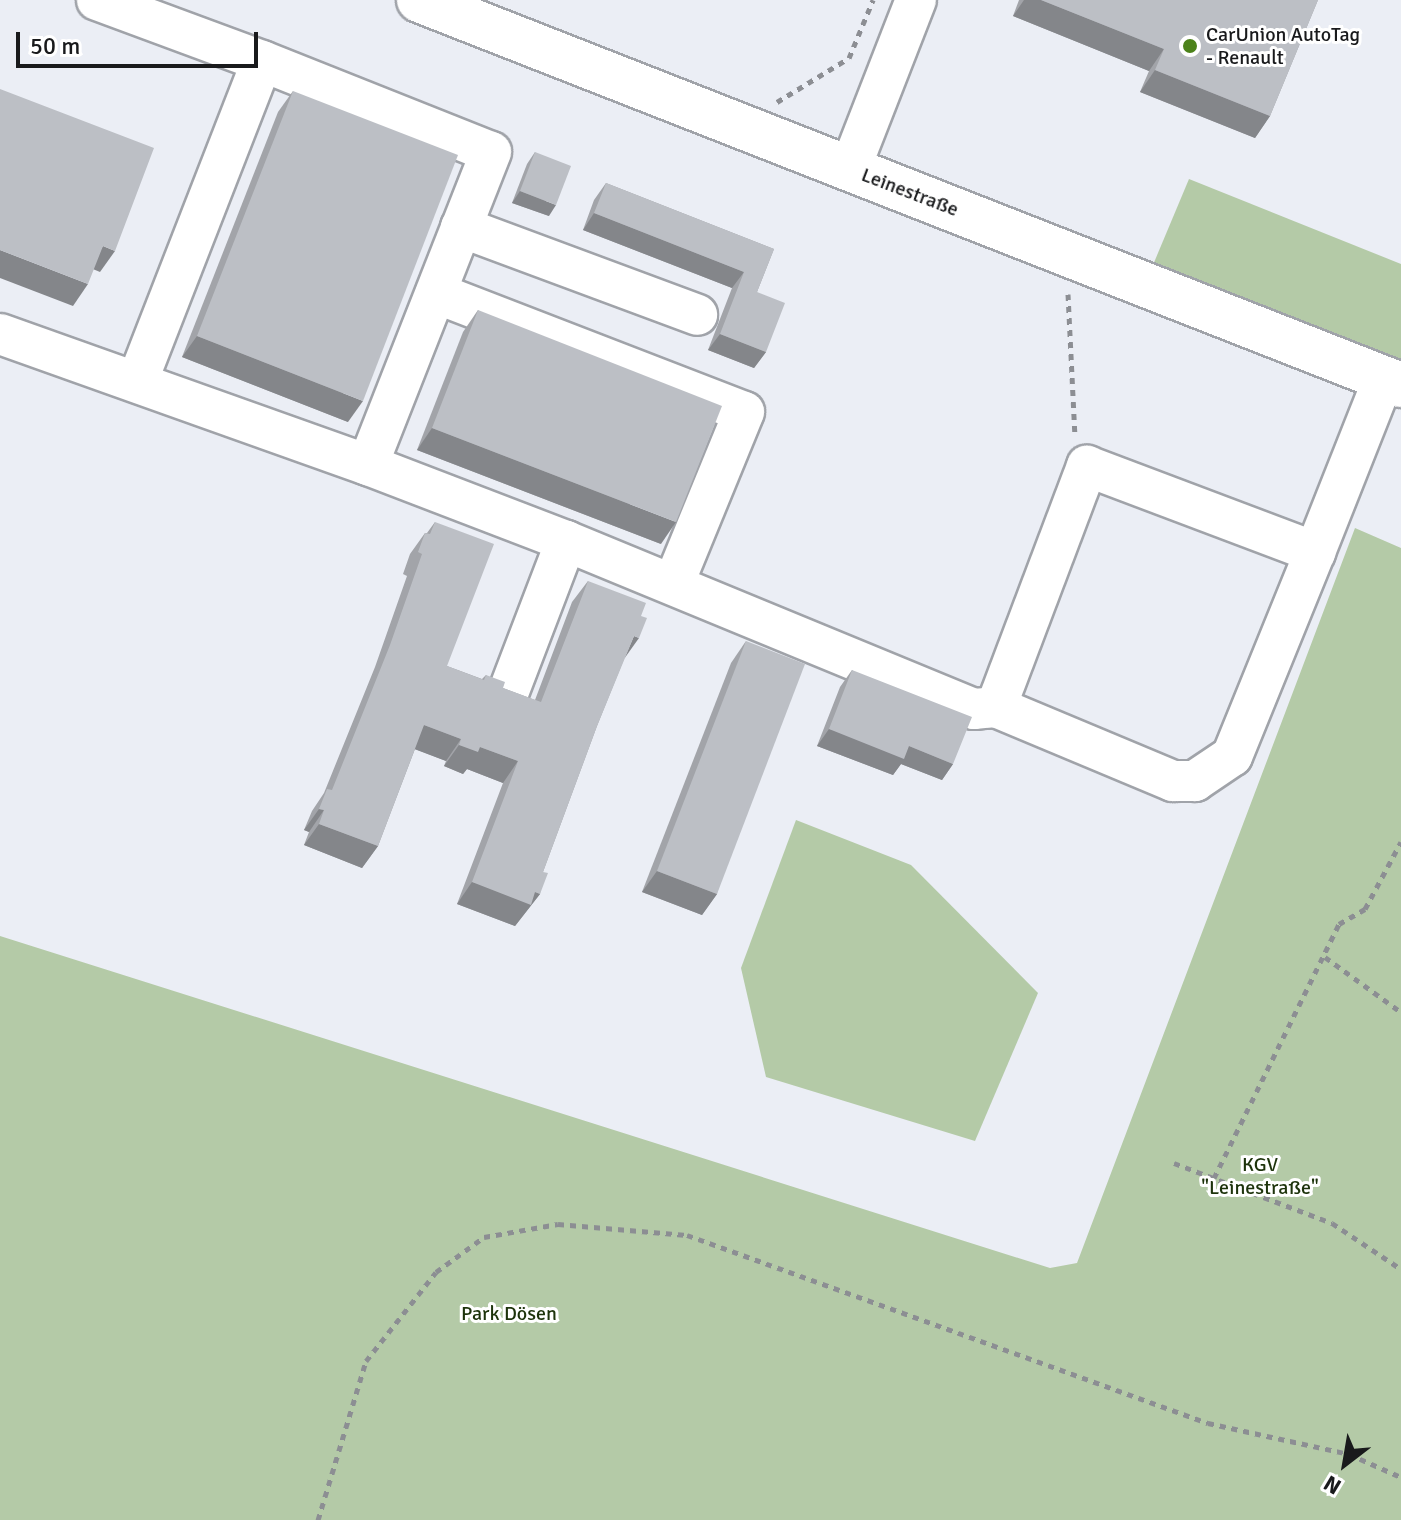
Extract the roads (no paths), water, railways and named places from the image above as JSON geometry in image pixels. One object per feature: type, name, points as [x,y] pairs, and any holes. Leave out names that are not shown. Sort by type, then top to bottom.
[{"type":"main road","name":"Leinestraße","points":[[419,0],[1392,382]]},
{"type":"street","points":[[97,0],[262,61],[491,152],[368,465]]},
{"type":"street","points":[[850,169],[916,0]]},
{"type":"street","points":[[137,382],[262,61]]},
{"type":"street","points":[[461,227],[697,315]]},
{"type":"street","points":[[436,293],[744,412],[674,583]]},
{"type":"street","points":[[0,334],[368,465],[674,583],[974,709],[996,707],[1173,781],[1195,781],[1232,756],[1315,552],[1392,382]]},
{"type":"street","points":[[996,707],[1087,466],[1315,552]]},
{"type":"street","points":[[502,709],[566,541]]},
{"type":"place","name":"CarUnion AutoTag - Renault","points":[[1190,46]]},
{"type":"park label","name":"KGV \"Leinestraße\"","points":[[1260,1176]]},
{"type":"park label","name":"Park Dösen","points":[[509,1313]]}]
